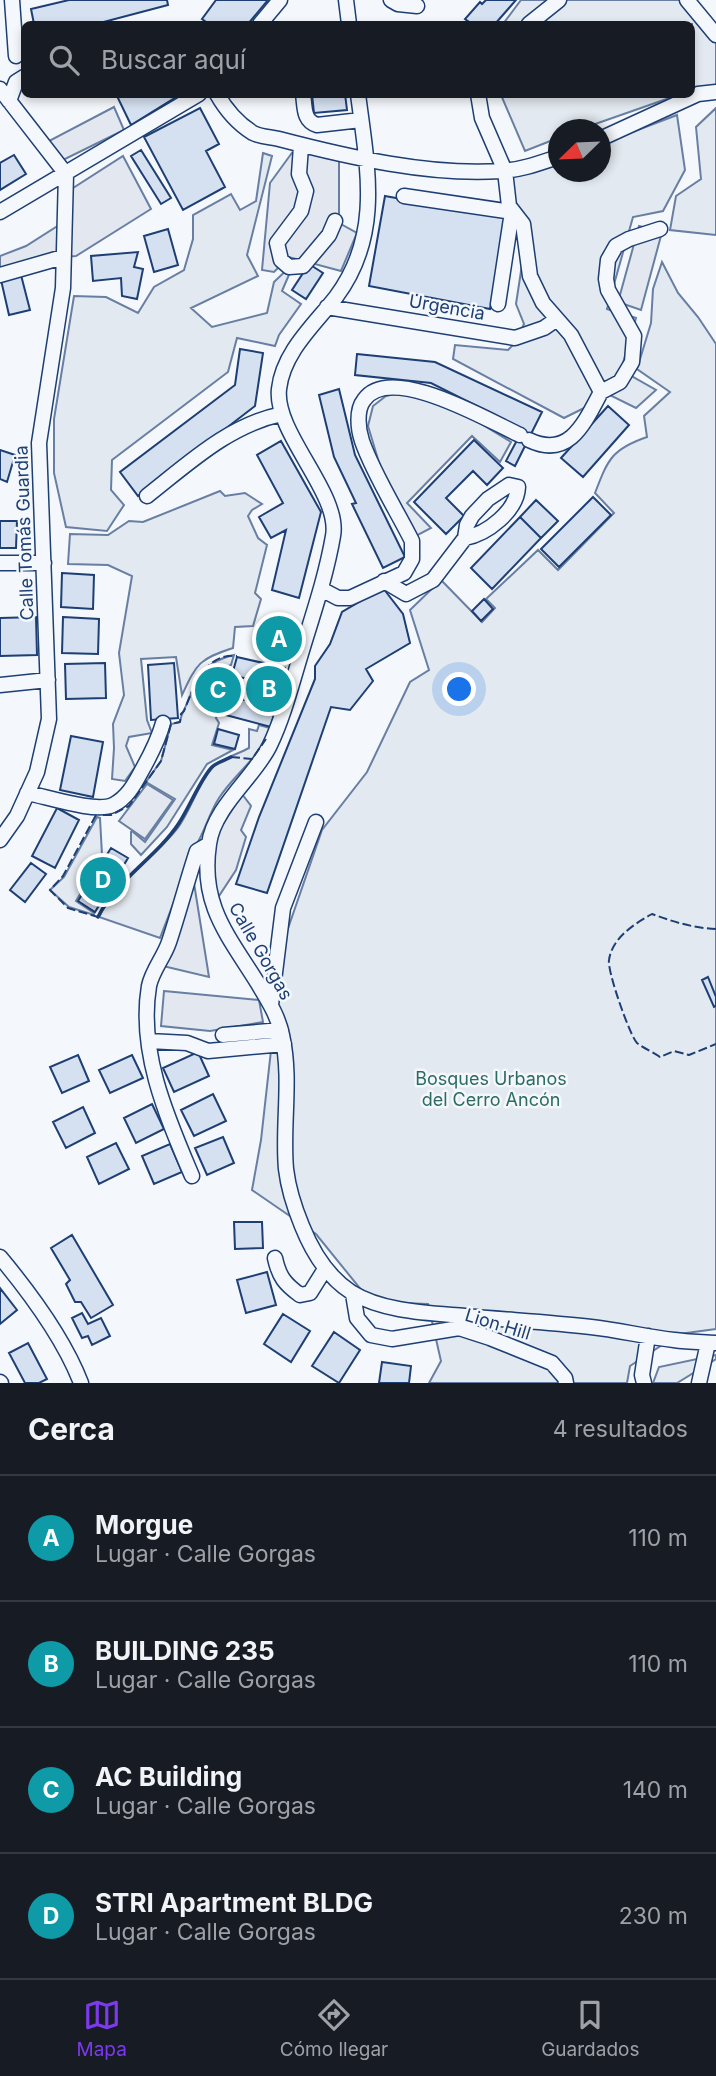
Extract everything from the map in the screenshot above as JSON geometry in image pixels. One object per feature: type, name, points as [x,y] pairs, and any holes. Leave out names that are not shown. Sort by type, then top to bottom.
[{"type":"street","points":[[12,0],[16,56]]},
{"type":"street","points":[[262,21],[279,0]]},
{"type":"street","points":[[346,0],[349,21]]},
{"type":"street","points":[[391,0],[398,4],[417,6]]},
{"type":"street","points":[[533,21],[559,0]]},
{"type":"street","points":[[687,0],[716,35]]},
{"type":"street","points":[[21,79],[5,95],[66,174]]},
{"type":"street","points":[[695,95],[716,92]]},
{"type":"street","points":[[0,212],[192,98]]},
{"type":"street","points":[[220,98],[227,110],[256,135],[396,164],[439,169],[505,171],[548,160]]},
{"type":"street","points":[[304,98],[306,116],[310,123],[317,125],[361,120]]},
{"type":"street","name":"Calle Gorgas","points":[[358,98],[367,158],[369,214],[362,240],[347,280],[294,350],[278,390],[282,414],[331,512],[335,530],[321,589],[269,749],[238,787],[212,830],[209,844],[208,892],[220,925],[271,1005],[282,1037],[288,1063],[286,1171],[302,1225],[325,1269],[353,1294],[380,1304],[425,1312],[593,1327],[712,1343]]},
{"type":"street","points":[[479,98],[482,118],[505,171],[509,206],[523,224],[530,276],[542,303],[571,335],[601,392]]},
{"type":"street","points":[[611,134],[689,98]]},
{"type":"street","points":[[301,146],[299,174],[306,191],[300,211],[277,243],[281,260],[289,267],[303,266],[329,235],[335,221]]},
{"type":"street","name":"Calle Tomás Guardia","points":[[0,840],[17,816],[37,772],[48,719],[39,443],[63,288],[66,174]]},
{"type":"street","points":[[404,196],[512,212]]},
{"type":"street","points":[[498,304],[512,212]]},
{"type":"street","points":[[321,589],[338,598],[351,598],[404,573],[412,559],[412,541],[361,439],[358,412],[371,392],[381,388],[404,387],[434,394],[543,446],[559,445],[570,439],[584,423],[601,392],[620,382],[632,362],[634,336],[608,290],[608,260],[616,246],[660,229]]},
{"type":"street","points":[[0,275],[63,257]]},
{"type":"street","name":"Urgencia","points":[[327,307],[516,338],[544,328],[557,319]]},
{"type":"street","points":[[146,496],[235,430],[265,417],[282,414]]},
{"type":"street","points":[[384,581],[406,594],[433,580],[465,538]]},
{"type":"street","points":[[0,563],[44,563]]},
{"type":"street","points":[[0,685],[48,680]]},
{"type":"street","points":[[27,793],[98,807],[111,806],[133,787],[158,742],[163,723]]},
{"type":"street","points":[[271,1005],[283,908],[316,822]]},
{"type":"street","points":[[192,1176],[160,1093],[149,1041],[147,1013],[150,982],[169,943],[197,850],[209,844]]},
{"type":"street","points":[[223,1035],[282,1037]]},
{"type":"street","points":[[149,1041],[187,1043],[208,1051],[282,1037]]},
{"type":"street","points":[[0,1257],[22,1283],[52,1329],[81,1383]]},
{"type":"street","points":[[275,1258],[279,1275],[285,1284],[300,1294],[310,1293],[325,1269]]},
{"type":"street","name":"Lion Hill","points":[[353,1294],[357,1318],[372,1335],[392,1339],[458,1328],[552,1363],[566,1383]]},
{"type":"street","points":[[644,1383],[642,1375],[648,1336]]},
{"type":"street","points":[[699,1383],[712,1343]]},
{"type":"green space","points":[[521,0],[681,0],[716,42],[716,86],[695,91],[695,21],[505,21]]},
{"type":"green space","points":[[502,98],[669,98],[610,119],[548,119],[548,142],[525,151]]},
{"type":"green space","points":[[716,108],[716,235],[670,230],[676,196],[701,179],[696,127]]},
{"type":"green space","points":[[677,115],[685,170],[663,211],[633,217],[607,309],[636,318],[621,370],[656,390],[636,408],[610,395],[564,418],[453,359],[455,345],[508,350],[516,342],[524,324],[516,304],[527,232],[510,199],[510,178],[548,164],[548,182],[611,182],[611,140]]},
{"type":"green space","points":[[263,153],[272,156],[247,255],[258,276],[191,308],[212,327],[267,313],[274,282],[294,263],[282,291],[301,304],[279,335],[275,346],[237,338],[228,372],[112,460],[111,490],[124,505],[107,531],[66,527],[54,473],[54,419],[74,296],[106,297],[138,313],[154,287],[184,270],[193,239],[193,215],[231,194],[240,210],[256,201]]},
{"type":"green space","name":"Bosques Urbanos del Cerro Ancón","points":[[662,262],[678,293],[716,344],[716,1329],[679,1334],[630,1366],[627,1383],[429,1383],[441,1361],[428,1304],[371,1302],[316,1234],[252,1190],[261,1140],[283,943],[322,830],[367,772],[410,682],[429,670],[410,610],[441,580],[482,622],[495,608],[486,599],[538,550],[558,570],[614,513],[595,493],[604,472],[619,451],[647,437],[644,416],[670,392],[637,369],[651,323],[653,289]]},
{"type":"green space","points":[[399,393],[455,408],[511,442],[500,462],[472,436],[407,503],[431,528],[414,537],[380,466],[368,426],[373,406],[386,396]]},
{"type":"green space","points":[[220,491],[225,496],[245,493],[262,504],[248,516],[258,538],[267,545],[255,593],[261,599],[253,626],[235,627],[233,648],[213,655],[200,664],[182,695],[176,657],[141,659],[147,720],[152,733],[129,737],[126,746],[135,767],[125,781],[112,779],[113,724],[124,695],[119,653],[132,576],[108,565],[68,564],[70,534],[108,535],[129,521],[143,522]]},
{"type":"green space","points":[[234,655],[222,678],[214,677],[209,698],[220,702],[216,718],[219,723],[212,745],[233,750],[207,764],[167,827],[141,855],[131,844],[131,832],[145,842],[175,799],[146,782],[161,761],[171,724],[180,722],[195,684],[204,670],[216,661]]},
{"type":"green space","points":[[259,725],[270,728],[266,738],[255,756],[225,789],[216,804],[195,847],[160,938],[99,917],[115,892],[177,829],[212,768],[224,759],[249,748],[249,729],[257,731]]},
{"type":"green space","points":[[97,817],[100,818],[102,855],[76,901],[94,915],[69,907],[50,890],[64,877]]},
{"type":"green space","points":[[716,1355],[716,1359],[677,1383],[653,1383],[659,1367]]},
{"type":"shaded area","points":[[114,107],[124,130],[61,161],[47,142]]},
{"type":"shaded area","points":[[294,150],[339,158],[339,223],[357,233],[341,271],[289,257],[274,272],[262,270],[270,183]]},
{"type":"shaded area","points":[[123,156],[151,209],[76,256],[63,257],[0,276],[0,256],[26,246],[70,218],[70,190]]},
{"type":"shaded area","points":[[639,226],[662,232],[641,310],[618,302]]},
{"type":"shaded area","points":[[147,784],[173,800],[145,839],[119,821]]},
{"type":"shaded area","points":[[242,794],[251,806],[241,830],[246,837],[236,870],[217,899],[208,876],[213,840]]},
{"type":"shaded area","points":[[189,852],[209,977],[163,966]]},
{"type":"shaded area","points":[[164,991],[259,1000],[263,1022],[210,1031],[161,1026]]},
{"type":"building","points":[[69,0],[167,0],[168,5],[107,21],[33,21],[31,9]]},
{"type":"building","points":[[216,0],[268,0],[250,21],[202,19]]},
{"type":"building","points":[[486,0],[516,0],[498,21],[465,19],[480,2],[482,4]]},
{"type":"building","points":[[118,98],[175,98],[131,125]]},
{"type":"building","points":[[312,98],[346,98],[347,110],[314,113]]},
{"type":"building","points":[[200,108],[219,144],[206,151],[225,187],[183,210],[144,137]]},
{"type":"building","points":[[141,150],[171,198],[161,204],[131,156]]},
{"type":"building","points":[[14,155],[26,174],[0,190],[0,163]]},
{"type":"building","points":[[385,196],[506,218],[490,309],[369,286]]},
{"type":"building","points":[[168,229],[178,265],[154,272],[144,236]]},
{"type":"building","points":[[138,252],[134,267],[143,269],[137,299],[122,296],[121,278],[93,281],[91,256]]},
{"type":"building","points":[[309,264],[323,273],[306,299],[292,290]]},
{"type":"building","points":[[21,275],[30,310],[9,315],[1,280]]},
{"type":"building","points":[[240,349],[263,353],[255,406],[138,496],[120,472],[235,385]]},
{"type":"building","points":[[357,354],[435,362],[542,412],[515,466],[506,461],[523,429],[431,383],[355,375]]},
{"type":"building","points":[[339,389],[355,455],[405,557],[383,568],[352,504],[356,503],[334,457],[319,395]]},
{"type":"building","points":[[608,406],[629,425],[583,477],[561,458]]},
{"type":"building","points":[[474,440],[503,468],[487,485],[473,471],[446,498],[464,516],[446,534],[414,502]]},
{"type":"building","points":[[281,441],[321,512],[299,598],[272,590],[286,530],[271,538],[259,517],[283,503],[257,455]]},
{"type":"building","points":[[0,450],[15,455],[7,482],[0,479]]},
{"type":"building","points":[[593,497],[611,515],[559,567],[541,549]]},
{"type":"building","points":[[536,500],[558,521],[541,538],[520,517]]},
{"type":"building","points":[[520,517],[541,538],[492,589],[471,568]]},
{"type":"building","points":[[0,521],[17,521],[16,548],[0,548]]},
{"type":"building","points":[[62,573],[94,575],[93,609],[61,607]]},
{"type":"building","points":[[383,588],[403,614],[410,643],[366,669],[373,681],[350,710],[331,707],[267,893],[236,884],[259,817],[315,679],[315,666],[330,644],[342,612]]},
{"type":"building","points":[[484,599],[493,609],[481,621],[472,611]]},
{"type":"building","points":[[36,617],[37,655],[0,656],[0,618]]},
{"type":"building","points":[[63,617],[99,619],[98,654],[62,653]]},
{"type":"building","points":[[267,622],[298,631],[291,656],[259,647]]},
{"type":"building","points":[[237,657],[285,668],[271,727],[222,714],[227,696],[254,702],[259,682],[232,675]]},
{"type":"building","points":[[105,663],[106,698],[66,699],[65,664]]},
{"type":"building","points":[[174,663],[178,718],[151,720],[148,665]]},
{"type":"building","points":[[215,679],[226,681],[221,700],[210,698]]},
{"type":"building","points":[[218,729],[239,735],[235,749],[214,744]]},
{"type":"building","points":[[71,736],[103,742],[93,797],[60,790]]},
{"type":"building","points":[[57,808],[79,820],[55,868],[32,856]]},
{"type":"building","points":[[111,848],[128,858],[95,912],[78,901]]},
{"type":"building","points":[[31,863],[46,874],[25,902],[10,890]]},
{"type":"building","points":[[708,977],[716,997],[714,1007],[702,980]]},
{"type":"building","points":[[198,1052],[209,1076],[174,1092],[163,1068]]},
{"type":"building","points":[[78,1055],[89,1081],[62,1093],[50,1067]]},
{"type":"building","points":[[132,1055],[143,1078],[110,1093],[99,1070]]},
{"type":"building","points":[[213,1094],[226,1121],[194,1136],[181,1110]]},
{"type":"building","points":[[152,1104],[164,1129],[136,1143],[124,1118]]},
{"type":"building","points":[[83,1107],[95,1133],[66,1148],[53,1122]]},
{"type":"building","points":[[223,1137],[234,1163],[207,1175],[195,1148]]},
{"type":"building","points":[[116,1143],[129,1169],[99,1184],[87,1157]]},
{"type":"building","points":[[170,1144],[182,1172],[154,1184],[142,1156]]},
{"type":"building","points":[[234,1222],[262,1222],[263,1248],[235,1249]]},
{"type":"building","points":[[72,1235],[113,1305],[91,1318],[81,1302],[75,1302],[66,1284],[70,1280],[51,1248]]},
{"type":"building","points":[[267,1272],[276,1305],[246,1313],[237,1280]]},
{"type":"building","points":[[0,1288],[17,1310],[0,1324]]},
{"type":"building","points":[[82,1313],[88,1324],[101,1318],[110,1336],[92,1345],[88,1336],[82,1338],[72,1318]]},
{"type":"building","points":[[283,1314],[310,1331],[291,1362],[264,1344]]},
{"type":"building","points":[[334,1332],[360,1350],[339,1383],[312,1366]]},
{"type":"building","points":[[28,1343],[47,1379],[39,1383],[25,1383],[9,1353]]},
{"type":"building","points":[[382,1362],[411,1366],[409,1383],[379,1383]]},
{"type":"fence","points":[[103,815],[111,815],[129,806],[161,761],[171,724],[180,722],[181,714],[202,673],[217,660],[226,656],[237,656]]},
{"type":"fence","points":[[231,757],[252,759],[266,739]]},
{"type":"fence","points":[[96,815],[63,876],[50,890],[68,908],[98,917]]},
{"type":"fence","points":[[716,929],[684,924],[652,914],[619,938],[609,960],[620,1003],[637,1043],[660,1057],[674,1051],[689,1055],[716,1044]]},
{"type":"wall","points":[[98,917],[115,891],[170,836],[212,767],[231,757]]},
{"type":"place","name":"Morgue","points":[[279,639]]},
{"type":"place","name":"BUILDING 235","points":[[269,689]]},
{"type":"place","name":"AC Building","points":[[218,690]]},
{"type":"place","name":"STRI Apartment BLDG","points":[[103,880]]}]
